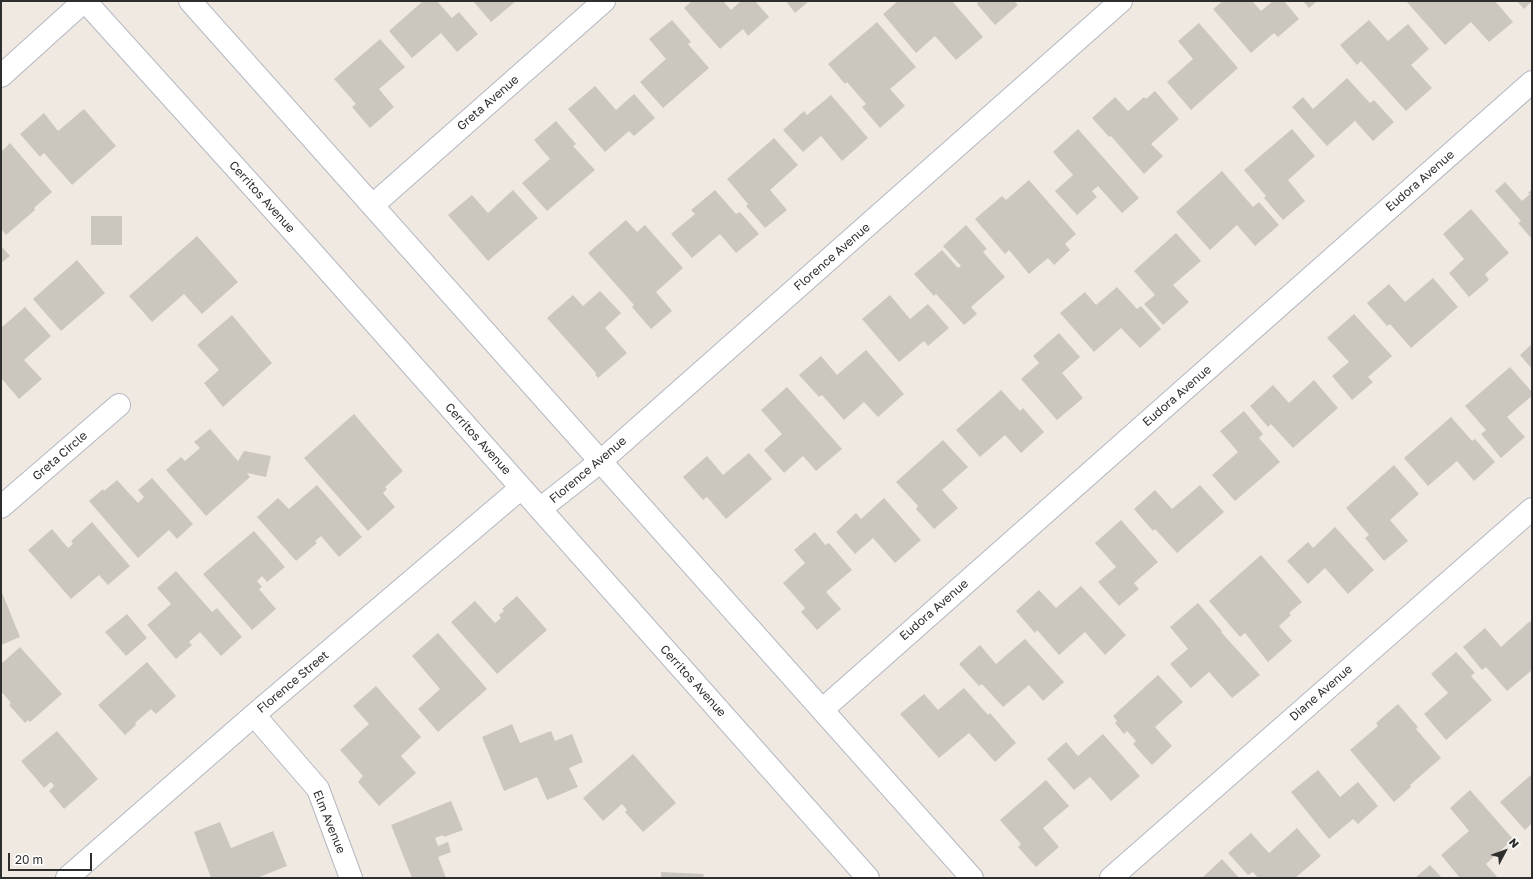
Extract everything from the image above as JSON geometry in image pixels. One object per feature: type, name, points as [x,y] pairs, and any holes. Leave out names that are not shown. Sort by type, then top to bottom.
[{"type":"street","points":[[1,76],[85,1]]},
{"type":"street","name":"Cerritos Avenue","points":[[85,1],[868,878]]},
{"type":"street","points":[[190,1],[972,878]]},
{"type":"street","name":"Greta Avenue","points":[[373,205],[604,1]]},
{"type":"street","name":"Florence Avenue","points":[[540,509],[601,461],[1121,1]]},
{"type":"street","name":"Eudora Avenue","points":[[822,710],[1532,82]]},
{"type":"street","name":"Greta Circle","points":[[1,507],[119,405]]},
{"type":"street","name":"Florence Street","points":[[67,878],[254,715],[521,488]]},
{"type":"street","name":"Diane Avenue","points":[[1111,878],[1532,509]]},
{"type":"street","name":"Elm Avenue","points":[[254,715],[318,789],[351,878]]},
{"type":"building","points":[[423,1],[437,1],[452,18],[459,12],[478,34],[457,52],[441,33],[412,58],[389,31]]},
{"type":"building","points":[[473,1],[516,1],[491,22]]},
{"type":"building","points":[[692,1],[723,1],[731,10],[741,1],[755,1],[769,17],[748,36],[743,29],[720,49],[684,8]]},
{"type":"building","points":[[786,1],[809,1],[795,13]]},
{"type":"building","points":[[898,1],[952,1],[983,37],[956,60],[935,36],[916,53],[883,14]]},
{"type":"building","points":[[978,1],[1014,1],[1018,5],[995,25],[977,4]]},
{"type":"building","points":[[1223,1],[1252,1],[1261,11],[1273,1],[1284,1],[1299,19],[1278,37],[1274,33],[1251,53],[1213,9]]},
{"type":"building","points":[[1303,1],[1317,1],[1309,8]]},
{"type":"building","points":[[1406,1],[1495,1],[1513,22],[1489,42],[1471,22],[1445,45]]},
{"type":"building","points":[[1517,1],[1532,1],[1524,9]]},
{"type":"building","points":[[672,20],[691,42],[688,44],[709,68],[663,108],[640,82],[666,59],[649,39]]},
{"type":"building","points":[[1369,20],[1388,41],[1408,24],[1429,49],[1411,65],[1432,88],[1406,111],[1361,61],[1357,65],[1340,45]]},
{"type":"building","points":[[877,22],[916,67],[890,89],[905,106],[880,128],[862,107],[866,104],[847,82],[845,84],[828,64]]},
{"type":"building","points":[[1199,23],[1238,68],[1191,110],[1167,82],[1193,59],[1178,41]]},
{"type":"building","points":[[380,39],[405,67],[379,89],[394,107],[370,128],[352,107],[356,104],[334,79]]},
{"type":"building","points":[[1347,78],[1370,103],[1374,100],[1394,122],[1373,141],[1355,121],[1327,146],[1292,107],[1303,97],[1313,109]]},
{"type":"building","points":[[595,86],[616,110],[634,94],[655,118],[634,136],[629,131],[605,152],[568,109]]},
{"type":"building","points":[[1155,91],[1179,119],[1151,144],[1163,156],[1144,174],[1111,136],[1109,137],[1092,118],[1115,97],[1128,111],[1144,97],[1146,99]]},
{"type":"building","points":[[831,95],[868,138],[842,161],[821,136],[803,152],[783,130],[804,111],[807,115]]},
{"type":"building","points":[[84,109],[116,146],[72,185],[44,153],[40,157],[20,134],[44,113],[58,131]]},
{"type":"building","points":[[556,121],[576,144],[573,146],[595,170],[547,211],[522,183],[550,159],[534,140]]},
{"type":"building","points":[[1078,129],[1139,198],[1122,213],[1098,186],[1092,191],[1097,197],[1077,215],[1055,191],[1073,175],[1053,152]]},
{"type":"building","points":[[1292,129],[1315,156],[1288,180],[1305,201],[1283,220],[1264,198],[1266,196],[1244,170]]},
{"type":"building","points":[[774,138],[798,165],[770,190],[787,210],[765,228],[746,206],[748,204],[727,179]]},
{"type":"building","points":[[10,143],[52,192],[34,208],[35,210],[6,235],[1,229],[1,152]]},
{"type":"building","points":[[1222,171],[1253,207],[1259,202],[1279,225],[1255,246],[1237,225],[1210,250],[1176,212]]},
{"type":"building","points":[[1029,180],[1076,234],[1065,244],[1070,250],[1054,265],[1048,258],[1029,274],[1009,250],[1005,254],[975,219],[1002,196],[1006,200]]},
{"type":"building","points":[[1505,182],[1522,201],[1530,194],[1528,193],[1532,189],[1531,238],[1518,223],[1521,221],[1495,191]]},
{"type":"building","points":[[513,190],[538,218],[488,261],[448,215],[472,195],[488,213]]},
{"type":"building","points":[[715,190],[736,214],[740,212],[759,234],[736,253],[720,234],[692,258],[671,234],[695,214],[691,210]]},
{"type":"building","points":[[1471,209],[1509,253],[1485,274],[1489,280],[1469,297],[1449,273],[1464,259],[1443,234]]},
{"type":"building","points":[[91,216],[122,216],[122,245],[91,245]]},
{"type":"building","points":[[626,220],[637,232],[645,225],[683,268],[656,292],[672,311],[651,329],[632,307],[634,305],[588,253]]},
{"type":"building","points":[[966,225],[987,249],[983,252],[1005,277],[971,307],[977,314],[964,325],[936,294],[934,296],[914,274],[942,250],[958,268],[961,266],[943,246]]},
{"type":"building","points":[[1176,233],[1201,261],[1173,285],[1189,302],[1163,325],[1144,304],[1155,295],[1134,271]]},
{"type":"building","points":[[197,236],[238,282],[202,314],[184,294],[152,322],[129,296]]},
{"type":"building","points":[[1,246],[10,256],[1,263]]},
{"type":"building","points":[[77,260],[105,293],[61,331],[33,299]]},
{"type":"building","points":[[1433,278],[1458,307],[1411,348],[1390,324],[1387,326],[1367,303],[1389,284],[1405,302]]},
{"type":"building","points":[[1117,287],[1137,309],[1141,306],[1161,329],[1140,348],[1121,328],[1094,352],[1060,313],[1085,292],[1096,305]]},
{"type":"building","points":[[600,291],[621,313],[605,328],[627,353],[598,378],[595,374],[596,373],[547,318],[573,295],[583,306]]},
{"type":"building","points":[[890,295],[910,319],[928,304],[949,328],[928,346],[924,341],[899,362],[862,319]]},
{"type":"building","points":[[25,307],[51,336],[24,360],[42,379],[19,399],[1,378],[1,328]]},
{"type":"building","points":[[1354,314],[1392,356],[1368,377],[1373,382],[1352,400],[1332,376],[1349,362],[1327,338]]},
{"type":"building","points":[[232,315],[272,363],[223,407],[204,383],[219,370],[197,345]]},
{"type":"building","points":[[1059,333],[1080,357],[1062,373],[1083,398],[1057,420],[1021,379],[1039,363],[1033,356]]},
{"type":"building","points":[[1532,344],[1532,369],[1520,355]]},
{"type":"building","points":[[866,350],[904,394],[878,417],[864,402],[844,420],[822,395],[819,397],[799,375],[821,356],[837,375]]},
{"type":"building","points":[[1510,367],[1532,392],[1532,396],[1507,417],[1525,437],[1501,458],[1481,434],[1486,430],[1465,406]]},
{"type":"building","points":[[1314,380],[1338,408],[1293,448],[1271,424],[1268,427],[1250,406],[1273,385],[1289,403]]},
{"type":"building","points":[[787,387],[842,449],[816,471],[803,456],[784,473],[764,450],[782,434],[761,410]]},
{"type":"building","points":[[1001,390],[1020,411],[1023,408],[1044,432],[1021,453],[1005,435],[980,457],[956,430]]},
{"type":"building","points":[[1244,411],[1263,434],[1259,438],[1280,462],[1235,501],[1212,475],[1238,452],[1220,431]]},
{"type":"building","points":[[354,414],[403,471],[385,487],[387,489],[383,493],[395,507],[368,531],[304,458]]},
{"type":"building","points":[[1451,417],[1472,441],[1475,439],[1495,462],[1474,481],[1457,461],[1428,486],[1404,458]]},
{"type":"building","points":[[210,429],[238,461],[244,451],[271,456],[266,477],[247,473],[250,477],[206,516],[166,470],[181,457],[185,461],[200,448],[194,442]]},
{"type":"building","points":[[943,440],[968,467],[942,490],[958,508],[934,529],[916,509],[918,506],[896,482]]},
{"type":"building","points":[[749,453],[772,479],[726,519],[707,497],[703,500],[683,477],[707,456],[723,475]]},
{"type":"building","points":[[1394,465],[1419,494],[1390,520],[1408,541],[1384,561],[1365,538],[1369,535],[1346,508]]},
{"type":"building","points":[[152,478],[193,524],[177,539],[169,530],[138,558],[89,501],[117,480],[138,503],[144,497],[138,490]]},
{"type":"building","points":[[317,485],[362,537],[339,557],[321,536],[315,541],[317,543],[296,561],[257,517],[278,498],[289,509]]},
{"type":"building","points":[[1200,485],[1224,512],[1177,553],[1155,529],[1153,531],[1134,509],[1155,490],[1172,509]]},
{"type":"building","points":[[884,498],[921,540],[895,563],[873,538],[855,554],[836,532],[856,513],[861,519]]},
{"type":"building","points":[[1121,520],[1158,562],[1134,583],[1139,589],[1119,606],[1098,582],[1116,567],[1095,543]]},
{"type":"building","points":[[92,522],[130,566],[108,585],[99,575],[71,599],[28,550],[52,529],[68,548],[73,544],[71,541]]},
{"type":"building","points":[[1335,527],[1374,570],[1348,594],[1325,568],[1308,584],[1287,561],[1308,542],[1313,548]]},
{"type":"building","points":[[254,531],[285,567],[267,582],[262,576],[257,581],[262,587],[259,589],[276,609],[252,630],[203,574]]},
{"type":"building","points":[[815,532],[825,545],[829,543],[852,570],[826,592],[841,609],[817,630],[801,612],[805,608],[783,583],[805,563],[794,550]]},
{"type":"building","points":[[1261,555],[1302,602],[1289,613],[1291,615],[1279,626],[1292,641],[1268,662],[1245,633],[1240,637],[1209,601]]},
{"type":"building","points":[[176,571],[212,612],[217,608],[242,637],[221,656],[200,632],[189,642],[192,645],[176,659],[147,625],[171,604],[157,588]]},
{"type":"building","points":[[1081,586],[1126,635],[1105,655],[1085,632],[1059,655],[1037,630],[1035,633],[1016,611],[1039,590],[1056,608]]},
{"type":"building","points":[[1,590],[20,637],[1,645]]},
{"type":"building","points":[[517,596],[547,630],[497,674],[451,622],[475,601],[495,623],[501,618],[499,615],[504,611],[502,609]]},
{"type":"building","points":[[1198,603],[1222,631],[1221,632],[1260,675],[1232,698],[1209,672],[1191,688],[1170,664],[1188,649],[1170,627]]},
{"type":"building","points":[[127,614],[147,638],[126,656],[105,632]]},
{"type":"building","points":[[1530,621],[1532,624],[1532,670],[1507,691],[1486,667],[1482,670],[1463,647],[1485,628],[1501,647]]},
{"type":"building","points":[[438,633],[487,689],[438,732],[418,709],[440,689],[412,656]]},
{"type":"building","points":[[1025,639],[1064,682],[1043,701],[1029,685],[1003,707],[982,684],[979,686],[959,664],[980,645],[996,664]]},
{"type":"building","points":[[20,647],[62,694],[30,722],[28,720],[25,723],[9,705],[11,703],[1,691],[1,664]]},
{"type":"building","points":[[1456,652],[1475,673],[1471,676],[1492,700],[1446,740],[1424,714],[1448,693],[1431,674]]},
{"type":"building","points":[[147,662],[176,696],[156,714],[151,709],[135,723],[136,725],[125,735],[98,705]]},
{"type":"building","points":[[1158,675],[1183,702],[1155,727],[1172,746],[1152,765],[1133,744],[1136,741],[1127,731],[1124,734],[1115,723],[1117,721],[1113,716]]},
{"type":"building","points":[[376,686],[421,737],[401,756],[416,773],[379,806],[358,782],[363,776],[340,750],[369,724],[353,706]]},
{"type":"building","points":[[964,688],[988,715],[990,713],[1016,743],[995,762],[969,733],[939,758],[900,714],[924,694],[938,710]]},
{"type":"building","points":[[1398,704],[1418,727],[1416,729],[1441,758],[1410,785],[1411,787],[1394,802],[1350,750],[1378,726],[1376,723]]},
{"type":"building","points":[[512,724],[520,743],[551,731],[555,741],[572,734],[583,762],[569,768],[578,787],[547,800],[537,777],[504,791],[482,737]]},
{"type":"building","points":[[57,731],[98,779],[64,809],[49,791],[54,786],[51,782],[44,788],[21,761]]},
{"type":"building","points":[[1103,734],[1140,776],[1111,801],[1090,777],[1074,790],[1047,759],[1066,742],[1078,756]]},
{"type":"building","points":[[633,754],[676,803],[643,832],[625,812],[627,810],[622,804],[603,821],[583,798]]},
{"type":"building","points":[[1318,770],[1340,797],[1358,782],[1378,806],[1358,824],[1353,819],[1329,839],[1291,792]]},
{"type":"building","points":[[1532,774],[1532,823],[1525,830],[1500,802]]},
{"type":"building","points":[[1046,780],[1069,806],[1043,828],[1059,847],[1036,867],[1018,847],[1021,844],[1000,820]]},
{"type":"building","points":[[1470,790],[1513,839],[1486,864],[1498,878],[1460,878],[1441,855],[1469,831],[1450,808]]},
{"type":"building","points":[[451,801],[463,830],[444,837],[443,835],[435,838],[438,846],[448,842],[451,852],[438,857],[446,878],[412,878],[391,825]]},
{"type":"building","points":[[220,822],[231,848],[273,831],[287,866],[257,878],[211,878],[194,832]]},
{"type":"building","points":[[1297,828],[1321,856],[1295,878],[1258,878],[1253,872],[1248,875],[1228,853],[1251,833],[1269,853]]},
{"type":"building","points":[[1222,859],[1239,878],[1202,878]]},
{"type":"building","points":[[1430,865],[1442,878],[1415,878]]},
{"type":"building","points":[[661,872],[704,874],[703,878],[661,878]]}]
